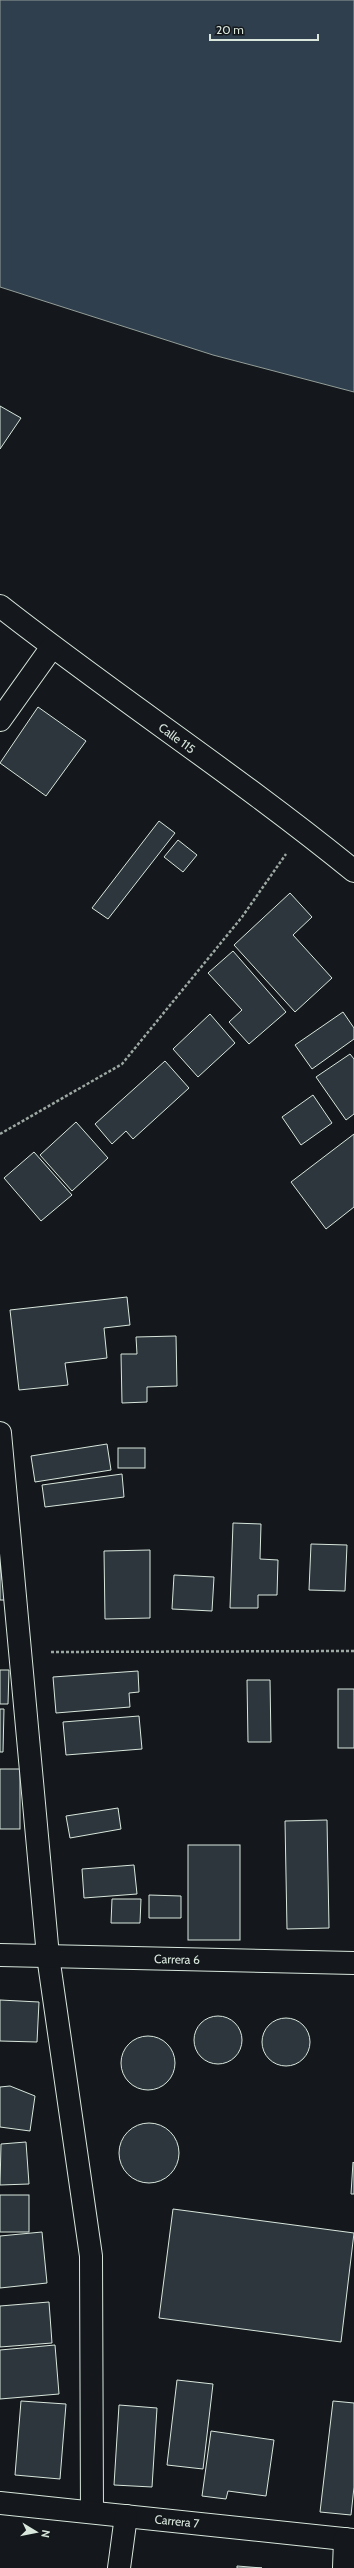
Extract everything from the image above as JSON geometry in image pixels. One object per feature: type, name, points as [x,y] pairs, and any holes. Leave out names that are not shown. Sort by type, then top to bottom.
[{"type":"street","name":"Calle 115","points":[[0,606],[52,647],[303,829],[354,871]]},
{"type":"street","points":[[0,720],[52,647]]},
{"type":"street","points":[[0,1433],[48,1956],[91,2256],[92,2512]]},
{"type":"street","name":"Carrera 6","points":[[0,1955],[354,1963]]},
{"type":"street","name":"Carrera 7","points":[[0,2503],[350,2539]]},
{"type":"street","points":[[119,2568],[126,2516]]},
{"type":"street","points":[[344,2568],[350,2539]]},
{"type":"path","points":[[0,1134],[122,1064],[242,917],[303,829]]},
{"type":"path","points":[[20,1652],[354,1651]]},
{"type":"water","points":[[0,0],[354,0],[354,392],[213,355],[0,287]]},
{"type":"building","points":[[0,406],[21,418],[0,449]]},
{"type":"building","points":[[38,707],[86,741],[46,796],[0,763]]},
{"type":"building","points":[[159,821],[175,833],[108,919],[92,908]]},
{"type":"building","points":[[178,840],[197,855],[183,872],[164,857]]},
{"type":"building","points":[[290,893],[312,917],[293,935],[332,978],[295,1012],[234,945]]},
{"type":"building","points":[[233,951],[286,1012],[249,1044],[229,1022],[242,1010],[208,973]]},
{"type":"building","points":[[343,1012],[354,1028],[354,1039],[312,1069],[295,1045]]},
{"type":"building","points":[[210,1014],[235,1043],[198,1077],[173,1049]]},
{"type":"building","points":[[350,1054],[354,1059],[354,1114],[346,1120],[316,1077]]},
{"type":"building","points":[[165,1061],[189,1088],[133,1139],[126,1131],[112,1144],[95,1124]]},
{"type":"building","points":[[313,1095],[332,1123],[301,1145],[282,1117]]},
{"type":"building","points":[[76,1122],[108,1158],[72,1191],[40,1155]]},
{"type":"building","points":[[354,1134],[354,1207],[326,1229],[291,1182]]},
{"type":"building","points":[[34,1152],[72,1195],[41,1221],[4,1178]]},
{"type":"building","points":[[127,1297],[130,1325],[104,1328],[107,1358],[65,1363],[68,1385],[19,1390],[10,1310]]},
{"type":"building","points":[[176,1336],[177,1386],[147,1387],[147,1402],[122,1403],[121,1354],[137,1354],[136,1337]]},
{"type":"building","points":[[107,1444],[111,1470],[35,1482],[31,1456]]},
{"type":"building","points":[[118,1448],[145,1448],[145,1468],[118,1468]]},
{"type":"building","points":[[122,1474],[124,1497],[45,1507],[42,1485]]},
{"type":"building","points":[[233,1523],[261,1524],[260,1559],[278,1560],[277,1595],[258,1595],[258,1608],[230,1608]]},
{"type":"building","points":[[311,1544],[347,1545],[345,1591],[309,1590]]},
{"type":"building","points":[[150,1550],[150,1618],[105,1619],[104,1551]]},
{"type":"building","points":[[0,1563],[5,1600],[0,1600]]},
{"type":"building","points":[[174,1575],[214,1577],[212,1611],[172,1609]]},
{"type":"building","points":[[0,1670],[9,1670],[8,1704],[0,1704]]},
{"type":"building","points":[[138,1671],[139,1692],[129,1693],[130,1707],[56,1713],[53,1677]]},
{"type":"building","points":[[247,1680],[270,1680],[271,1742],[248,1742]]},
{"type":"building","points":[[338,1689],[354,1689],[354,1748],[338,1748]]},
{"type":"building","points":[[0,1709],[4,1709],[3,1752],[0,1752]]},
{"type":"building","points":[[139,1716],[142,1749],[66,1755],[63,1722]]},
{"type":"building","points":[[0,1769],[20,1769],[20,1829],[0,1829]]},
{"type":"building","points":[[118,1808],[121,1829],[70,1838],[66,1816]]},
{"type":"building","points":[[327,1820],[329,1928],[287,1929],[285,1821]]},
{"type":"building","points":[[188,1845],[240,1845],[240,1940],[188,1940]]},
{"type":"building","points":[[134,1865],[137,1894],[84,1898],[82,1869]]},
{"type":"building","points":[[149,1895],[181,1896],[181,1918],[149,1918]]},
{"type":"building","points":[[112,1899],[141,1899],[140,1923],[111,1923]]},
{"type":"building","points":[[0,2000],[39,2002],[37,2042],[0,2041]]},
{"type":"building","points":[[213,2016],[223,2016],[235,2023],[242,2035],[242,2045],[235,2057],[223,2064],[213,2064],[205,2060],[198,2053],[194,2045],[194,2035],[198,2027],[205,2020]]},
{"type":"building","points":[[281,2018],[291,2018],[303,2025],[310,2037],[310,2047],[303,2059],[291,2066],[281,2066],[273,2062],[266,2055],[262,2047],[262,2037],[266,2029],[273,2022]]},
{"type":"building","points":[[143,2036],[153,2036],[163,2040],[171,2048],[175,2058],[175,2068],[171,2078],[163,2086],[153,2090],[143,2090],[133,2086],[125,2078],[121,2068],[121,2058],[125,2048],[133,2040]]},
{"type":"building","points":[[10,2086],[35,2096],[30,2131],[0,2127],[0,2087]]},
{"type":"building","points":[[149,2123],[166,2128],[174,2136],[179,2153],[174,2170],[166,2178],[149,2183],[132,2178],[124,2170],[119,2153],[124,2136],[132,2128]]},
{"type":"building","points":[[26,2142],[29,2184],[0,2185],[1,2144]]},
{"type":"building","points":[[353,2162],[354,2194],[351,2194]]},
{"type":"building","points":[[0,2195],[29,2195],[29,2232],[0,2232]]},
{"type":"building","points":[[173,2209],[354,2233],[341,2342],[159,2318]]},
{"type":"building","points":[[42,2232],[47,2283],[0,2288],[0,2236]]},
{"type":"building","points":[[49,2302],[52,2343],[0,2347],[0,2306]]},
{"type":"building","points":[[55,2345],[59,2394],[0,2399],[0,2350]]},
{"type":"building","points":[[177,2380],[213,2384],[203,2469],[167,2465]]},
{"type":"building","points":[[21,2401],[66,2404],[60,2479],[15,2475]]},
{"type":"building","points":[[333,2401],[354,2403],[354,2487],[351,2515],[320,2512]]},
{"type":"building","points":[[119,2405],[157,2408],[152,2487],[114,2485]]},
{"type":"building","points":[[211,2431],[274,2440],[266,2496],[228,2491],[226,2499],[202,2496]]},
{"type":"building","points":[[237,2566],[262,2568],[237,2568]]}]
